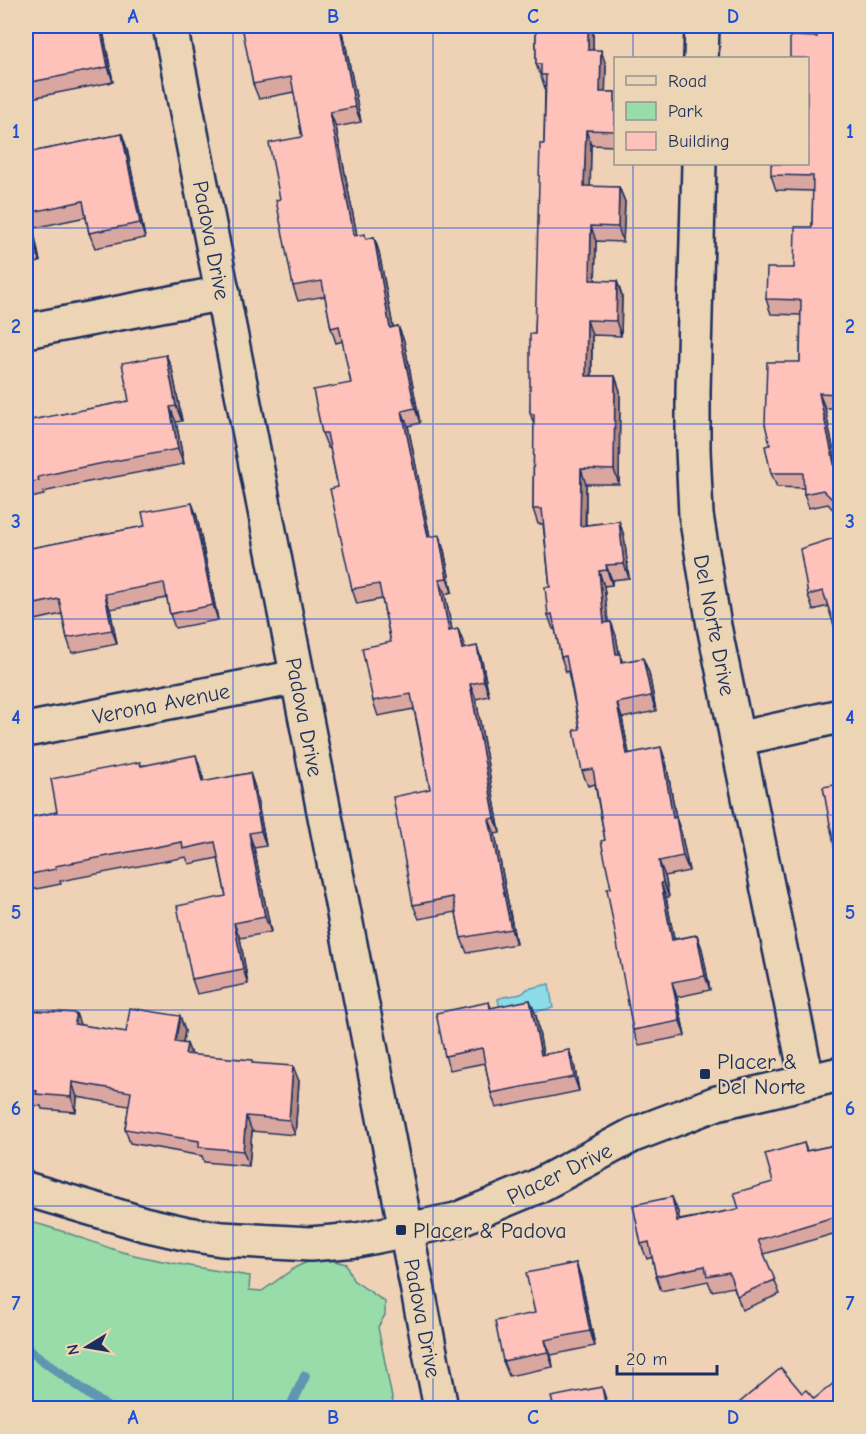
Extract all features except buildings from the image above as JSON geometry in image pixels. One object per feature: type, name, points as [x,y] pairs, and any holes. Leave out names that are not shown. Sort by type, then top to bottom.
[{"type":"street","name":"Padova Drive","points":[[170,26],[441,1408]]},
{"type":"street","points":[[702,26],[702,57]]},
{"type":"street","name":"Del Norte Drive","points":[[699,165],[693,392],[694,490],[702,556],[737,740],[807,1080]]},
{"type":"street","points":[[26,331],[223,293]]},
{"type":"street","name":"Verona Avenue","points":[[26,730],[297,677]]},
{"type":"street","points":[[737,740],[840,716]]},
{"type":"street","name":"Placer Drive","points":[[26,1189],[144,1224],[222,1239],[310,1244],[357,1240],[456,1220],[525,1192],[633,1135],[717,1103],[840,1074]]},
{"type":"green space","points":[[26,1221],[138,1256],[250,1276],[249,1290],[262,1291],[296,1267],[319,1257],[346,1264],[353,1280],[385,1302],[385,1315],[378,1327],[394,1408],[26,1408]]},
{"type":"water","points":[[549,984],[553,1008],[502,1018],[498,999]]},
{"type":"waterway","points":[[26,1348],[108,1408]]},
{"type":"waterway","points":[[290,1408],[305,1376]]},
{"type":"place","name":"Placer & Del Norte","points":[[705,1074]]},
{"type":"place","name":"Placer & Padova","points":[[401,1230]]}]
